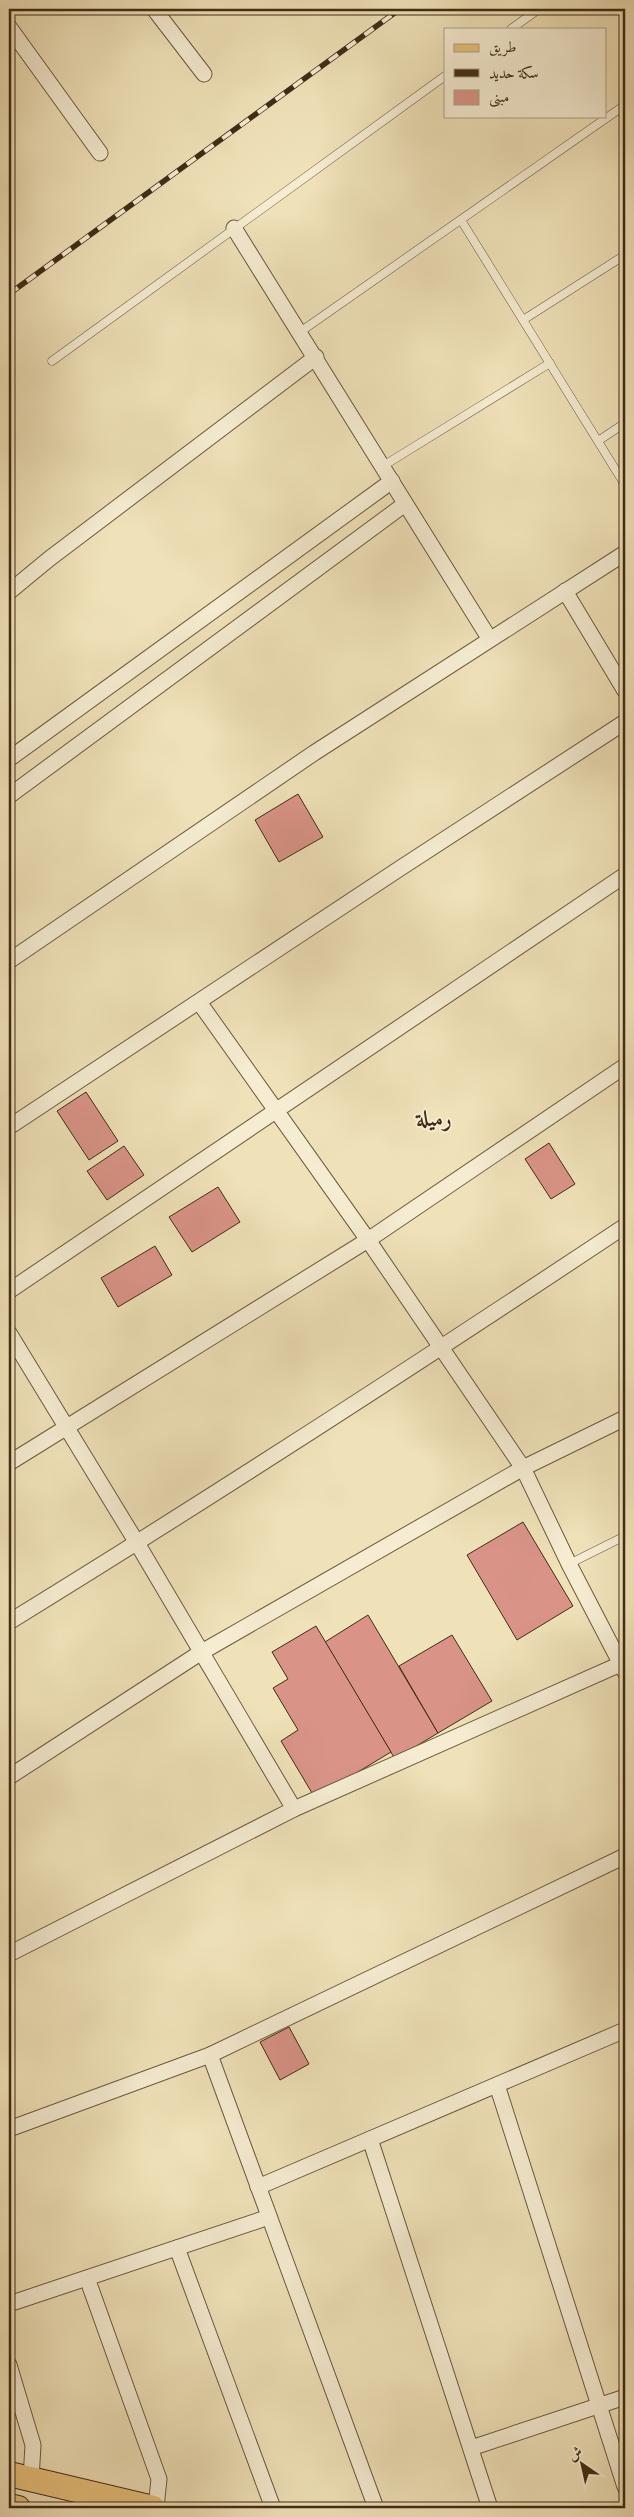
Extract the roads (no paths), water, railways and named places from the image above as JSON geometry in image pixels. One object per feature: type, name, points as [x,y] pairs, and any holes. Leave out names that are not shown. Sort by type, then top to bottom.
[{"type":"main road","points":[[20,2477],[155,2508]]},
{"type":"main road","points":[[9,2506],[18,2508]]},
{"type":"street","points":[[154,9],[204,74]]},
{"type":"street","points":[[9,27],[100,153]]},
{"type":"street","points":[[234,228],[489,638]]},
{"type":"street","points":[[9,592],[49,559],[316,358]]},
{"type":"street","points":[[9,759],[392,481]]},
{"type":"street","points":[[9,796],[406,504]]},
{"type":"street","points":[[9,961],[314,753],[489,638],[625,553]]},
{"type":"street","points":[[565,591],[625,691]]},
{"type":"street","points":[[9,1128],[625,722]]},
{"type":"street","points":[[9,1291],[625,875]]},
{"type":"street","points":[[9,1954],[294,1809],[624,1666],[569,1564],[523,1468],[368,1240],[277,1110],[198,1002]]},
{"type":"street","points":[[9,1463],[368,1240],[625,1066]]},
{"type":"street","points":[[9,1622],[137,1544],[442,1348],[625,1226]]},
{"type":"street","points":[[9,1333],[294,1809]]},
{"type":"street","points":[[9,1777],[200,1653],[523,1468],[625,1418]]},
{"type":"street","points":[[9,2129],[210,2054],[625,1856]]},
{"type":"street","points":[[258,2187],[497,2085],[624,2035]]},
{"type":"street","points":[[210,2054],[376,2508]]},
{"type":"street","points":[[497,2085],[625,2487]]},
{"type":"street","points":[[370,2139],[490,2508]]},
{"type":"street","points":[[9,2304],[269,2217]]},
{"type":"street","points":[[177,2248],[274,2508]]},
{"type":"street","points":[[86,2278],[159,2479],[155,2508]]},
{"type":"street","points":[[9,2365],[34,2445],[20,2477]]},
{"type":"street","points":[[471,2448],[625,2397]]},
{"type":"lane","points":[[512,28],[539,9]]},
{"type":"lane","points":[[52,361],[444,77]]},
{"type":"lane","points":[[300,332],[625,106]]},
{"type":"lane","points":[[461,220],[625,485]]},
{"type":"lane","points":[[523,320],[625,255]]},
{"type":"lane","points":[[383,466],[550,363]]},
{"type":"lane","points":[[598,441],[625,423]]},
{"type":"lane","points":[[569,1564],[625,1536]]},
{"type":"railway","points":[[9,294],[400,9]]},
{"type":"district","name":"رميلة","points":[[434,1118]]}]
